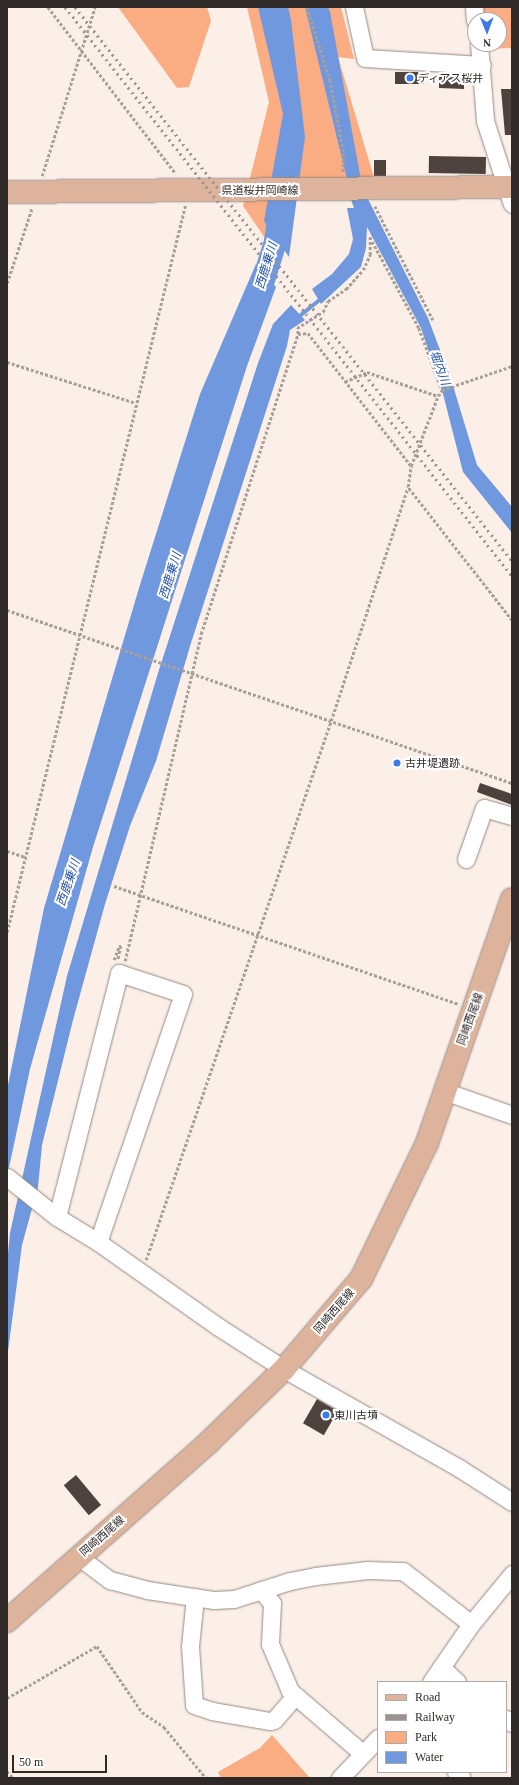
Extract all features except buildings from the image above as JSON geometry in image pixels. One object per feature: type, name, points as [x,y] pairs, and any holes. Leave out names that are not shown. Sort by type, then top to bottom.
[{"type":"main road","name":"県道桜井岡崎線","points":[[7,192],[373,189],[510,193]]},
{"type":"main road","name":"岡崎西尾線","points":[[7,1621],[209,1442],[284,1369],[361,1279],[427,1143],[512,899]]},
{"type":"street","points":[[354,7],[365,58],[482,65]]},
{"type":"street","points":[[480,52],[485,121],[510,193]]},
{"type":"street","points":[[466,859],[484,808],[512,816]]},
{"type":"street","points":[[57,1217],[119,973],[183,994],[98,1242]]},
{"type":"street","points":[[444,1091],[512,1115]]},
{"type":"street","points":[[7,1177],[57,1217],[98,1242],[284,1369],[459,1468],[512,1502]]},
{"type":"street","points":[[79,1557],[110,1580],[147,1590],[214,1600],[234,1599],[261,1590],[315,1576],[368,1570],[404,1571],[471,1624]]},
{"type":"street","points":[[432,1681],[471,1624],[505,1598],[512,1574]]},
{"type":"street","points":[[261,1590],[272,1604],[270,1644],[290,1691],[362,1753]]},
{"type":"street","points":[[195,1597],[190,1646],[194,1705],[212,1711],[270,1721],[274,1720],[295,1696]]},
{"type":"street","points":[[441,1667],[456,1681]]},
{"type":"street","points":[[340,1778],[362,1753],[377,1739]]},
{"type":"path","points":[[7,932],[189,191],[81,48],[48,7]]},
{"type":"path","points":[[7,283],[95,7]]},
{"type":"path","points":[[307,7],[330,80],[344,154],[343,171],[337,190]]},
{"type":"path","points":[[373,189],[374,205],[433,320]]},
{"type":"path","points":[[124,963],[201,634],[298,334],[297,328],[323,312],[328,301],[346,289],[363,270],[370,255],[370,237],[419,328],[442,390]]},
{"type":"path","points":[[298,334],[308,334],[411,466]]},
{"type":"path","points":[[7,362],[136,403]]},
{"type":"path","points":[[142,1273],[331,721],[408,487],[411,466],[438,396],[442,390],[512,366]]},
{"type":"path","points":[[346,382],[367,372],[438,396]]},
{"type":"path","points":[[408,487],[512,620]]},
{"type":"path","points":[[7,610],[81,633],[182,670],[512,783]]},
{"type":"path","points":[[7,851],[25,857]]},
{"type":"path","points":[[114,886],[473,1009]]},
{"type":"path","points":[[7,1698],[98,1646],[142,1712],[164,1727],[206,1778]]},
{"type":"path","points":[[7,1770],[12,1778]]},
{"type":"green space","points":[[118,7],[207,7],[211,21],[189,87],[177,88]]},
{"type":"green space","points":[[247,7],[341,7],[354,59],[338,57],[379,194],[291,195],[276,254],[243,206],[269,102]]},
{"type":"green space","points":[[483,7],[512,7],[512,48],[507,48],[507,12],[483,12]]},
{"type":"green space","points":[[272,1735],[310,1778],[221,1778],[218,1772],[260,1748]]},
{"type":"water","points":[[258,7],[288,7],[291,20],[305,137],[289,257],[264,221],[283,114]]},
{"type":"water","points":[[305,7],[328,7],[330,12],[361,180],[348,183]]},
{"type":"water","name":"堀内川","points":[[366,195],[428,318],[451,379],[477,465],[512,507],[512,533],[463,472],[443,394],[421,328],[367,227],[366,248],[361,267],[321,304],[312,289],[332,274],[349,254],[353,239],[347,208],[354,208],[350,197]]},
{"type":"water","points":[[256,264],[276,287],[247,366],[93,847],[30,1069],[7,1177],[7,1090],[44,908],[139,588],[200,394]]},
{"type":"water","points":[[291,305],[305,320],[290,330],[287,346],[191,643],[156,761],[130,826],[105,904],[73,1020],[42,1145],[38,1187],[22,1245],[7,1359],[7,1263],[10,1233],[67,976],[158,673],[258,363],[273,324]]},
{"type":"waterway","name":"西鹿乗川","points":[[255,305],[275,241],[280,206]]},
{"type":"waterway","points":[[296,319],[322,298]]},
{"type":"railway","points":[[65,7],[512,576]]},
{"type":"railway","points":[[75,7],[512,561]]},
{"type":"place","name":"ディアス桜井","points":[[410,78]]},
{"type":"place","name":"古井堤遺跡","points":[[397,763]]},
{"type":"place","name":"東川古墳","points":[[326,1415]]}]
